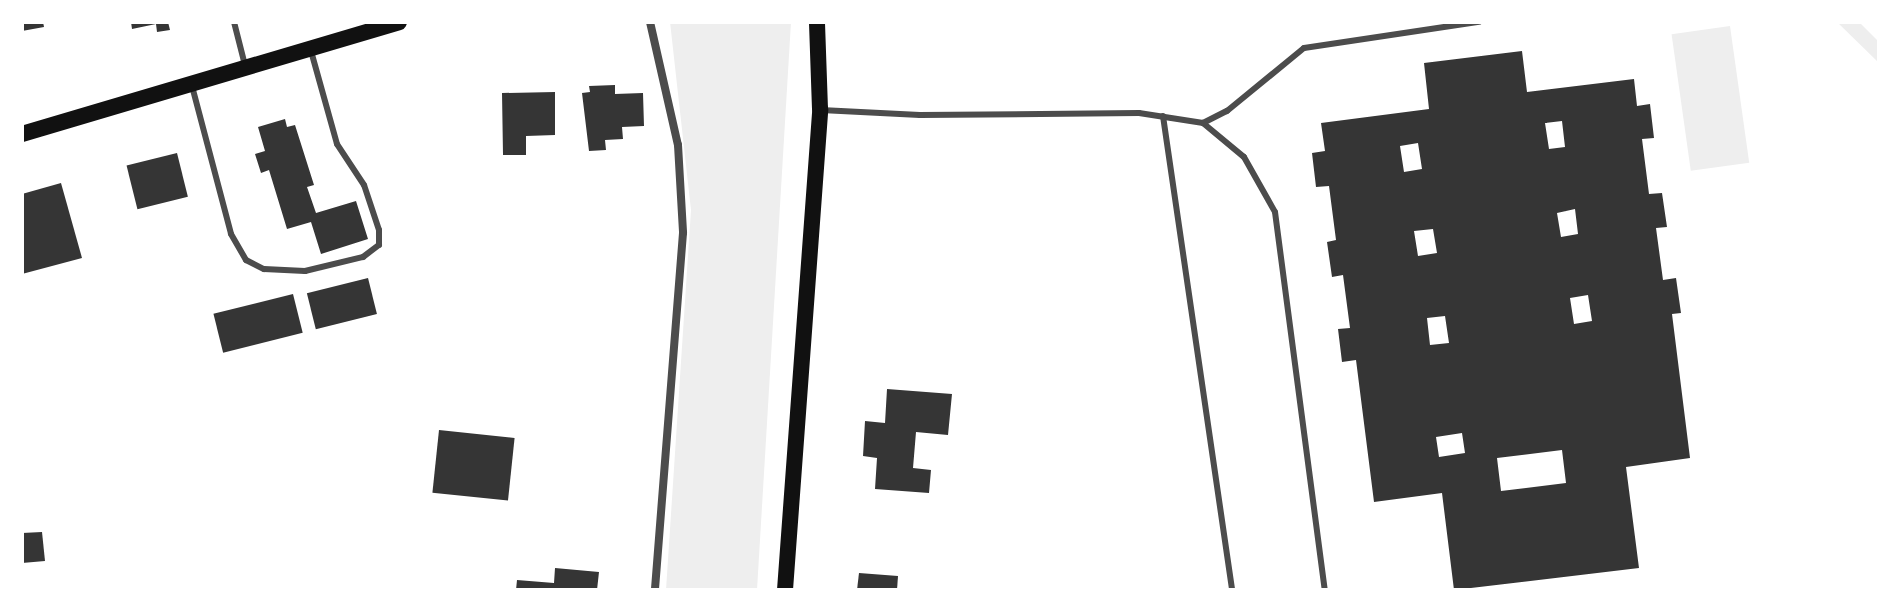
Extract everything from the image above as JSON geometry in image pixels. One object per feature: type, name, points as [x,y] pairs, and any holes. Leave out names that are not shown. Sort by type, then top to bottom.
[{"type":"main road","points":[[22,134],[311,51],[399,22]]},
{"type":"main road","points":[[785,590],[820,109],[817,22]]},
{"type":"street","points":[[650,22],[678,145],[683,233],[655,590]]},
{"type":"lane","points":[[234,22],[246,68]]},
{"type":"lane","points":[[1203,123],[1227,111],[1304,48],[1479,22]]},
{"type":"lane","points":[[192,86],[231,234],[246,260],[264,269],[305,271],[363,257],[379,245],[379,230],[364,185],[337,144],[311,51]]},
{"type":"lane","points":[[820,109],[920,115],[1074,109],[1163,116],[1203,123],[1244,157],[1275,212],[1325,590]]},
{"type":"lane","points":[[1163,116],[1232,590]]},
{"type":"shaded area","points":[[670,22],[791,22],[757,590],[666,590],[691,210]]},
{"type":"shaded area","points":[[1837,22],[1859,22],[1879,42],[1879,63]]},
{"type":"shaded area","points":[[1730,26],[1749,163],[1691,171],[1672,34]]},
{"type":"building","points":[[22,22],[43,22],[44,27],[22,31]]},
{"type":"building","points":[[131,22],[168,22],[170,30],[157,32],[156,24],[132,29]]},
{"type":"building","points":[[1522,51],[1527,92],[1634,79],[1637,106],[1650,104],[1654,138],[1642,139],[1649,194],[1662,193],[1667,227],[1656,228],[1663,280],[1676,278],[1681,313],[1672,314],[1690,458],[1626,467],[1639,568],[1454,590],[1442,493],[1374,502],[1356,360],[1342,362],[1338,329],[1350,328],[1343,275],[1332,277],[1327,242],[1336,240],[1329,186],[1316,187],[1312,153],[1325,151],[1321,123],[1429,109],[1424,63]],"holes":[[[1562,121],[1565,147],[1549,149],[1545,123]],[[1418,143],[1422,169],[1404,172],[1400,146]],[[1575,209],[1578,234],[1561,237],[1557,213]],[[1433,229],[1437,253],[1418,256],[1414,231]],[[1588,295],[1592,321],[1574,324],[1570,298]],[[1445,316],[1449,343],[1430,345],[1427,318]],[[1462,433],[1465,453],[1439,457],[1436,437]],[[1562,450],[1566,483],[1501,491],[1497,458]]]},
{"type":"building","points":[[615,85],[615,94],[643,93],[644,126],[622,127],[623,139],[605,140],[606,150],[589,151],[582,93],[590,92],[589,86]]},
{"type":"building","points":[[555,92],[555,135],[526,136],[526,155],[503,155],[502,93]]},
{"type":"building","points":[[285,119],[287,127],[295,125],[314,185],[307,187],[316,213],[356,201],[368,239],[321,254],[311,222],[287,229],[269,170],[261,173],[255,154],[265,151],[258,127]]},
{"type":"building","points":[[177,153],[188,197],[137,209],[127,166]]},
{"type":"building","points":[[61,183],[82,258],[22,274],[22,194]]},
{"type":"building","points":[[368,278],[377,314],[316,329],[307,293]]},
{"type":"building","points":[[293,294],[303,333],[223,353],[213,314]]},
{"type":"building","points":[[887,389],[952,394],[948,435],[916,432],[913,468],[931,470],[929,493],[875,489],[877,458],[863,456],[865,421],[885,423]]},
{"type":"building","points":[[439,430],[515,438],[508,501],[432,493]]},
{"type":"building","points":[[42,532],[45,561],[22,563],[22,533]]},
{"type":"building","points":[[555,568],[599,572],[597,590],[516,590],[517,580],[554,583]]},
{"type":"building","points":[[859,573],[898,576],[897,590],[857,590]]}]
